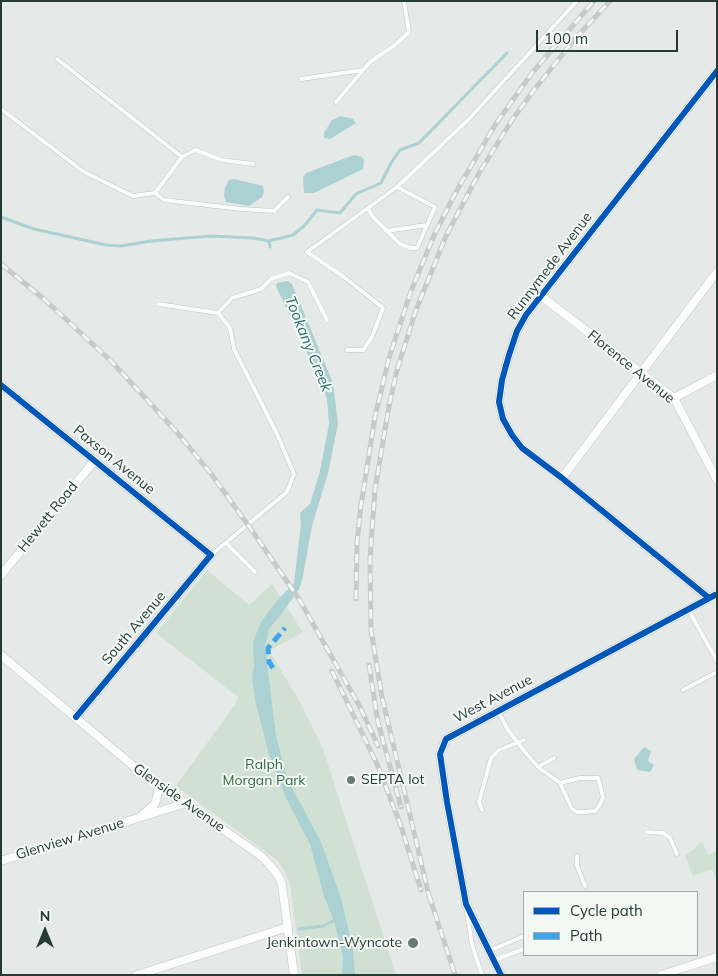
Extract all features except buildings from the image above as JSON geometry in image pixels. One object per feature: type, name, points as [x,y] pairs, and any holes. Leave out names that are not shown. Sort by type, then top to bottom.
[{"type":"street","name":"Runnymede Avenue","points":[[713,596],[519,444],[503,419],[499,402],[502,380],[517,331],[526,315],[715,75]]},
{"type":"street","points":[[562,478],[717,272]]},
{"type":"street","name":"Florence Avenue","points":[[541,296],[674,398],[717,480]]},
{"type":"street","points":[[674,398],[717,375]]},
{"type":"street","name":"Paxson Avenue","points":[[1,385],[211,555]]},
{"type":"street","name":"Hewett Road","points":[[1,575],[95,460]]},
{"type":"street","name":"South Avenue","points":[[76,717],[211,555]]},
{"type":"street","name":"West Avenue","points":[[501,975],[466,904],[440,754],[446,738],[713,596]]},
{"type":"street","name":"Glenside Avenue","points":[[1,655],[138,770],[261,856],[274,870],[282,885],[294,975]]},
{"type":"street","name":"Glenview Avenue","points":[[139,817],[154,806],[158,792],[156,782]]},
{"type":"street","name":"Glenview Avenue","points":[[1,861],[186,803]]},
{"type":"street","points":[[137,975],[288,927]]},
{"type":"street","points":[[661,975],[717,957]]},
{"type":"lane","points":[[336,102],[370,62],[395,45],[409,32],[404,1]]},
{"type":"lane","points":[[347,350],[363,350],[372,337],[383,308],[344,277],[307,252],[397,187],[475,113],[577,1]]},
{"type":"lane","points":[[57,59],[182,157]]},
{"type":"lane","points":[[301,79],[363,70]]},
{"type":"lane","points":[[1,109],[84,172],[133,196],[155,193],[182,157],[195,150],[222,160],[253,164]]},
{"type":"lane","points":[[368,208],[372,218],[400,244],[417,248],[435,207],[397,187]]},
{"type":"lane","points":[[155,193],[164,200],[274,211],[288,197]]},
{"type":"lane","points":[[386,231],[427,225]]},
{"type":"lane","points":[[218,313],[232,298],[261,289],[271,279],[289,274],[308,282],[327,320]]},
{"type":"lane","points":[[158,304],[218,313],[230,328],[234,349],[277,434],[294,474],[287,492],[211,555]]},
{"type":"lane","points":[[226,543],[255,572]]},
{"type":"lane","points":[[688,609],[717,661]]},
{"type":"lane","points":[[683,690],[717,672]]},
{"type":"lane","points":[[498,711],[508,730],[538,767],[560,784],[568,803],[577,812],[595,810],[600,805],[603,797],[598,778],[580,778],[560,784]]},
{"type":"lane","points":[[482,810],[479,802],[491,758],[499,750],[524,740]]},
{"type":"lane","points":[[538,767],[554,758]]},
{"type":"lane","points":[[646,832],[663,833],[670,838],[677,854]]},
{"type":"lane","points":[[577,856],[577,866],[585,886]]},
{"type":"lane","points":[[466,904],[472,945],[482,975]]},
{"type":"lane","points":[[489,951],[523,936]]},
{"type":"lane","points":[[494,960],[523,949]]},
{"type":"green space","name":"Ralph Morgan Park","points":[[207,570],[249,605],[272,584],[302,631],[300,634],[269,651],[296,695],[323,749],[396,975],[302,975],[290,883],[278,861],[176,786],[236,703],[238,697],[156,633]]},
{"type":"green space","points":[[702,842],[708,855],[717,851],[717,883],[712,869],[693,876],[685,856]]},
{"type":"water","points":[[341,116],[353,119],[356,123],[330,139],[324,138],[324,133],[332,120]]},
{"type":"water","points":[[354,155],[362,157],[364,160],[363,169],[314,193],[304,193],[303,177],[306,173]]},
{"type":"water","points":[[234,179],[263,186],[264,192],[262,197],[249,206],[226,202],[225,188],[229,180]]},
{"type":"water","points":[[288,281],[292,284],[333,383],[338,424],[328,473],[312,526],[302,581],[299,589],[269,629],[265,647],[276,736],[287,778],[321,842],[341,898],[353,949],[355,975],[342,975],[343,956],[334,921],[324,896],[310,844],[286,798],[268,751],[255,700],[252,677],[254,666],[253,642],[261,622],[275,603],[294,583],[301,524],[300,513],[310,504],[320,471],[329,424],[327,399],[276,286],[277,283]]},
{"type":"water","points":[[644,747],[651,751],[648,761],[654,765],[650,772],[637,770],[634,759]]},
{"type":"waterway","points":[[269,241],[293,235],[304,226],[317,210],[340,213],[356,194],[381,183],[400,150],[419,143],[507,53]]},
{"type":"waterway","name":"Tookany Creek","points":[[1,217],[34,229],[106,245],[121,246],[151,241],[211,236],[253,238],[269,241],[270,247]]},
{"type":"waterway","points":[[299,929],[323,926],[337,919]]},
{"type":"railway","points":[[356,599],[357,543],[375,417],[389,358],[411,291],[435,233],[456,192],[495,125],[532,73],[594,1]]},
{"type":"railway","points":[[430,900],[382,697],[371,630],[370,559],[375,489],[389,406],[397,370],[416,310],[446,236],[479,173],[512,120],[534,90],[574,40],[610,1]]},
{"type":"railway","points":[[1,264],[45,300],[111,361],[175,430],[212,475],[299,599],[360,707],[378,746]]},
{"type":"railway","points":[[369,665],[378,722],[401,807]]},
{"type":"railway","points":[[332,671],[377,764],[401,826],[421,890]]},
{"type":"railway","points":[[429,895],[455,975]]},
{"type":"marked path","points":[[273,668],[269,662],[268,648],[285,628]]},
{"type":"cycle path","points":[[709,598],[562,478],[522,448],[503,419],[499,402],[502,380],[509,355],[517,331],[526,315],[717,71]]},
{"type":"cycle path","points":[[1,385],[211,555],[76,717]]},
{"type":"cycle path","points":[[501,975],[466,904],[440,754],[446,739],[715,595]]},
{"type":"place","name":"SEPTA lot","points":[[351,780]]},
{"type":"place","name":"Jenkintown-Wyncote","points":[[413,943]]}]
